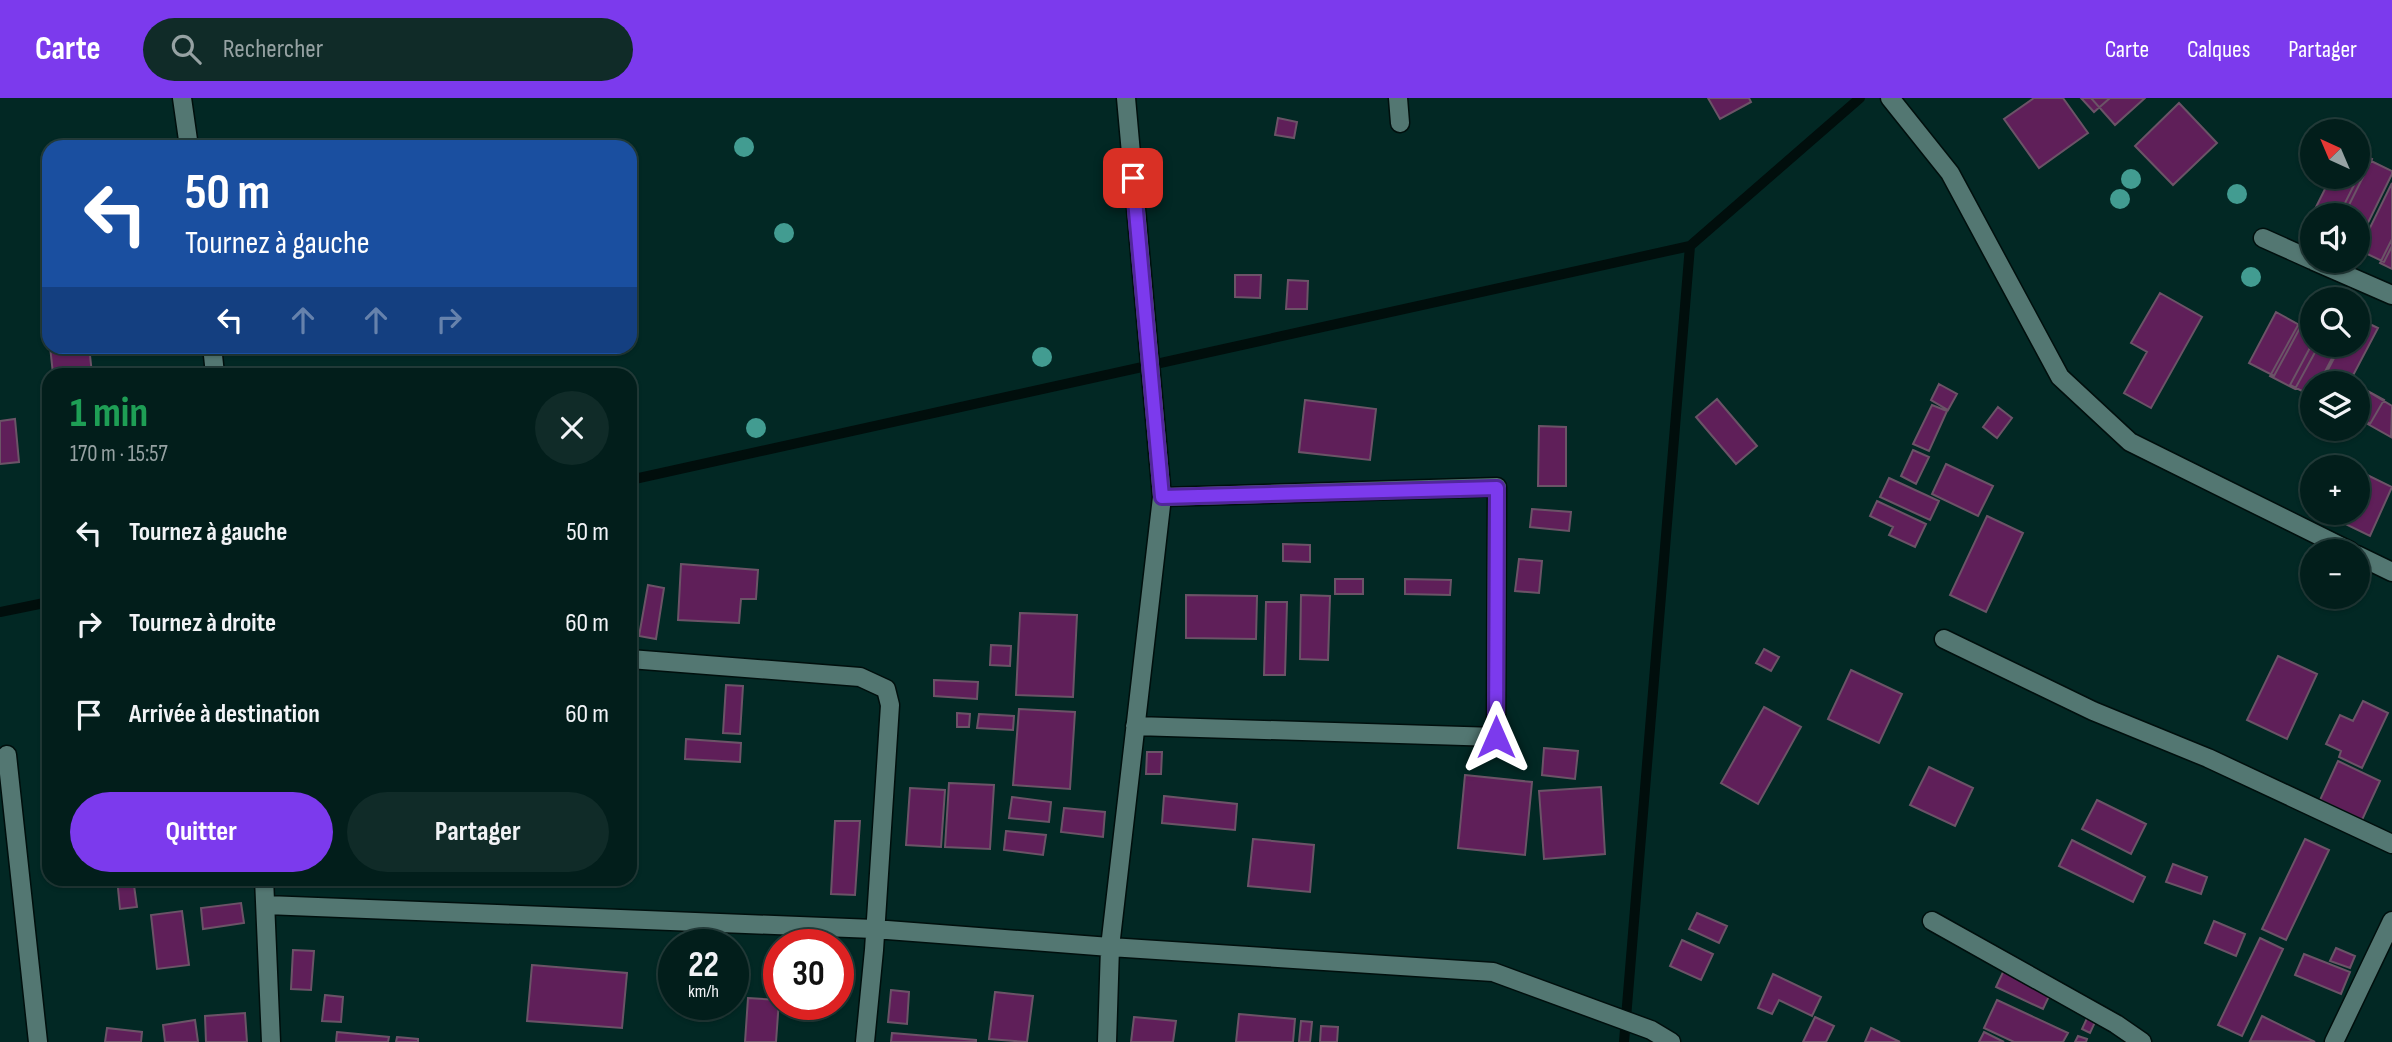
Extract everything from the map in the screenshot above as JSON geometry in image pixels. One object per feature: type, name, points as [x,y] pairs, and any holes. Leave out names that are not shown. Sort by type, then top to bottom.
[{"type":"street","points":[[183,98],[188,140]]},
{"type":"street","points":[[1107,1042],[1110,947],[1162,497],[1126,98]]},
{"type":"street","points":[[1398,98],[1401,123]]},
{"type":"street","points":[[1890,98],[1950,173],[2060,377],[2130,442],[2326,539]]},
{"type":"street","points":[[2263,238],[2300,254]]},
{"type":"street","points":[[2342,273],[2392,295]]},
{"type":"street","points":[[1135,726],[1496,737],[1497,488],[1162,497]]},
{"type":"street","points":[[2370,561],[2392,572]]},
{"type":"street","points":[[1944,639],[2093,710],[2208,758],[2392,844]]},
{"type":"street","points":[[637,660],[860,677],[886,689],[890,705],[864,1042]]},
{"type":"street","points":[[7,755],[38,1042]]},
{"type":"street","points":[[265,886],[271,1042]]},
{"type":"street","points":[[266,905],[874,929],[1493,972],[1651,1030],[1671,1042]]},
{"type":"street","points":[[2334,1042],[2392,921]]},
{"type":"street","points":[[1932,922],[2116,1024],[2143,1042]]},
{"type":"building","points":[[1708,98],[1749,98],[1751,102],[1720,119]]},
{"type":"building","points":[[2034,98],[2063,98],[2088,133],[2039,168],[2004,119]]},
{"type":"building","points":[[2081,98],[2110,98],[2094,112]]},
{"type":"building","points":[[2091,98],[2145,98],[2115,125]]},
{"type":"building","points":[[2179,103],[2217,143],[2173,185],[2135,146]]},
{"type":"building","points":[[1278,118],[1297,122],[1294,138],[1275,135]]},
{"type":"building","points":[[2370,160],[2392,171],[2370,219],[2370,203],[2345,203],[2352,189],[2370,189]]},
{"type":"building","points":[[2392,183],[2392,246],[2384,262],[2370,255],[2370,228]]},
{"type":"building","points":[[2325,189],[2357,189],[2350,203],[2318,203]]},
{"type":"building","points":[[2392,239],[2392,269],[2380,263]]},
{"type":"building","points":[[1235,275],[1261,275],[1260,298],[1235,297]]},
{"type":"building","points":[[1288,280],[1308,281],[1307,309],[1286,309]]},
{"type":"building","points":[[2160,293],[2202,317],[2151,408],[2124,393],[2147,352],[2131,343]]},
{"type":"building","points":[[2276,312],[2300,325],[2274,376],[2249,363]]},
{"type":"building","points":[[2370,324],[2378,328],[2370,343]]},
{"type":"building","points":[[2298,325],[2300,326],[2300,357],[2312,357],[2305,371],[2300,371],[2300,380],[2295,389],[2270,376]]},
{"type":"building","points":[[51,354],[90,354],[91,368],[52,368]]},
{"type":"building","points":[[2305,357],[2335,357],[2327,371],[2300,371],[2300,390],[2290,385]]},
{"type":"building","points":[[2333,357],[2363,357],[2355,371],[2325,371]]},
{"type":"building","points":[[1939,384],[1957,394],[1948,410],[1931,400]]},
{"type":"building","points":[[2370,392],[2384,400],[2370,424]]},
{"type":"building","points":[[2370,393],[2392,406],[2391,437],[2370,425]]},
{"type":"building","points":[[1717,399],[1757,446],[1736,464],[1696,417]]},
{"type":"building","points":[[1305,400],[1376,409],[1370,460],[1299,452]]},
{"type":"building","points":[[1932,405],[1947,411],[1929,451],[1913,444]]},
{"type":"building","points":[[1998,407],[2012,418],[1997,438],[1983,427]]},
{"type":"building","points":[[15,419],[19,462],[0,464],[0,421]]},
{"type":"building","points":[[1539,426],[1566,427],[1566,486],[1538,486]]},
{"type":"building","points":[[1913,450],[1929,457],[1916,484],[1901,476]]},
{"type":"building","points":[[1946,464],[1993,486],[1978,516],[1932,494]]},
{"type":"building","points":[[2370,476],[2392,487],[2370,536],[2347,525],[2370,525]]},
{"type":"building","points":[[1889,478],[1939,501],[1930,520],[1880,497]]},
{"type":"building","points":[[1877,501],[1926,524],[1915,547],[1889,535],[1893,527],[1870,516]]},
{"type":"building","points":[[1532,509],[1571,512],[1569,531],[1530,527]]},
{"type":"building","points":[[1987,516],[2023,533],[1986,612],[1950,595]]},
{"type":"building","points":[[1283,544],[1310,545],[1310,562],[1283,561]]},
{"type":"building","points":[[1519,559],[1542,561],[1539,593],[1515,591]]},
{"type":"building","points":[[681,564],[758,570],[756,599],[741,599],[739,623],[678,620]]},
{"type":"building","points":[[1335,579],[1363,579],[1363,594],[1335,594]]},
{"type":"building","points":[[1405,579],[1451,580],[1450,595],[1405,594]]},
{"type":"building","points":[[648,585],[664,588],[656,639],[639,636]]},
{"type":"building","points":[[1186,595],[1257,596],[1256,639],[1186,638]]},
{"type":"building","points":[[1301,595],[1330,596],[1328,660],[1300,659]]},
{"type":"building","points":[[1266,602],[1287,602],[1285,675],[1264,675]]},
{"type":"building","points":[[1020,613],[1077,615],[1073,697],[1016,695]]},
{"type":"building","points":[[991,645],[1011,646],[1010,666],[990,665]]},
{"type":"building","points":[[1764,649],[1779,657],[1771,671],[1756,663]]},
{"type":"building","points":[[2278,656],[2317,674],[2287,739],[2247,720]]},
{"type":"building","points":[[1851,670],[1902,694],[1879,743],[1828,719]]},
{"type":"building","points":[[934,680],[978,682],[977,699],[934,696]]},
{"type":"building","points":[[726,685],[743,686],[740,734],[723,733]]},
{"type":"building","points":[[2363,701],[2388,713],[2362,768],[2339,757],[2341,751],[2326,744],[2340,715],[2353,721]]},
{"type":"building","points":[[1764,707],[1801,727],[1758,804],[1721,783]]},
{"type":"building","points":[[1019,709],[1075,712],[1070,789],[1013,785]]},
{"type":"building","points":[[957,713],[970,714],[969,727],[957,727]]},
{"type":"building","points":[[979,714],[1014,716],[1013,730],[977,728]]},
{"type":"building","points":[[686,739],[741,743],[740,762],[685,759]]},
{"type":"building","points":[[1544,748],[1578,751],[1575,779],[1542,775]]},
{"type":"building","points":[[1147,752],[1162,752],[1161,774],[1146,774]]},
{"type":"building","points":[[2338,761],[2380,781],[2362,820],[2320,800]]},
{"type":"building","points":[[1929,767],[1973,788],[1955,826],[1910,805]]},
{"type":"building","points":[[1465,775],[1532,782],[1525,855],[1458,848]]},
{"type":"building","points":[[949,783],[994,785],[990,849],[945,847]]},
{"type":"building","points":[[1601,787],[1605,854],[1544,859],[1539,791]]},
{"type":"building","points":[[910,788],[945,790],[941,847],[906,845]]},
{"type":"building","points":[[1164,796],[1237,804],[1235,830],[1162,823]]},
{"type":"building","points":[[1012,797],[1051,802],[1049,822],[1009,818]]},
{"type":"building","points":[[2097,800],[2146,824],[2131,854],[2082,829]]},
{"type":"building","points":[[1064,808],[1105,812],[1103,837],[1061,832]]},
{"type":"building","points":[[835,821],[860,821],[855,895],[831,894]]},
{"type":"building","points":[[1006,831],[1046,835],[1043,855],[1004,850]]},
{"type":"building","points":[[1253,839],[1314,845],[1310,892],[1248,886]]},
{"type":"building","points":[[2305,839],[2329,850],[2286,940],[2262,929]]},
{"type":"building","points":[[2072,840],[2145,877],[2133,902],[2059,866]]},
{"type":"building","points":[[2173,864],[2207,877],[2201,894],[2166,882]]},
{"type":"building","points":[[118,886],[134,886],[137,907],[120,909]]},
{"type":"building","points":[[241,903],[244,923],[203,929],[201,908]]},
{"type":"building","points":[[182,911],[189,965],[157,969],[151,915]]},
{"type":"building","points":[[1697,913],[1727,926],[1719,943],[1689,929]]},
{"type":"building","points":[[2214,921],[2245,934],[2236,956],[2205,943]]},
{"type":"building","points":[[2260,938],[2283,949],[2242,1036],[2218,1025]]},
{"type":"building","points":[[1682,940],[1713,954],[1701,980],[1670,966]]},
{"type":"building","points":[[2336,948],[2355,956],[2350,968],[2330,961]]},
{"type":"building","points":[[293,950],[314,951],[311,990],[291,989]]},
{"type":"building","points":[[2304,954],[2350,972],[2341,994],[2295,975]]},
{"type":"building","points":[[532,965],[627,973],[622,1028],[527,1021]]},
{"type":"building","points":[[2004,970],[2051,992],[2043,1009],[1996,987]]},
{"type":"building","points":[[1773,974],[1821,997],[1812,1016],[1779,1000],[1772,1014],[1758,1008]]},
{"type":"building","points":[[891,990],[909,992],[907,1024],[888,1022]]},
{"type":"building","points":[[995,992],[1033,996],[1027,1042],[989,1039]]},
{"type":"building","points":[[325,995],[343,997],[341,1022],[322,1021]]},
{"type":"building","points":[[749,998],[763,999],[763,1020],[778,1020],[776,1042],[745,1042]]},
{"type":"building","points":[[1997,1000],[2068,1033],[2063,1042],[2014,1042],[1984,1028]]},
{"type":"building","points":[[245,1013],[247,1042],[206,1042],[205,1016]]},
{"type":"building","points":[[1239,1014],[1295,1019],[1293,1042],[1236,1042]]},
{"type":"building","points":[[2089,1014],[2097,1018],[2090,1033],[2082,1029]]},
{"type":"building","points":[[2262,1016],[2315,1042],[2250,1041]]},
{"type":"building","points":[[1134,1017],[1176,1021],[1173,1042],[1131,1042]]},
{"type":"building","points":[[1815,1017],[1834,1026],[1826,1042],[1803,1042]]},
{"type":"building","points":[[195,1020],[198,1042],[165,1042],[163,1025]]},
{"type":"building","points":[[1301,1021],[1312,1022],[1310,1042],[1299,1042]]},
{"type":"building","points":[[1321,1026],[1338,1027],[1337,1042],[1320,1042]]},
{"type":"building","points":[[107,1028],[142,1032],[141,1042],[105,1042]]},
{"type":"building","points":[[1871,1028],[1900,1042],[1865,1042]]},
{"type":"building","points":[[337,1032],[389,1037],[388,1042],[336,1042]]},
{"type":"building","points":[[1984,1032],[2004,1042],[1979,1042]]},
{"type":"building","points":[[892,1033],[976,1040],[976,1042],[891,1042]]},
{"type":"building","points":[[2078,1036],[2087,1039],[2086,1042],[2075,1042]]},
{"type":"building","points":[[397,1037],[418,1039],[418,1042],[396,1042]]},
{"type":"waterway","points":[[1624,1042],[1690,246],[1860,98]]},
{"type":"waterway","points":[[637,478],[1690,246]]},
{"type":"waterway","points":[[0,612],[42,603]]},
{"type":"route","points":[[1133,178],[1162,497],[1497,488],[1496,737]]}]
